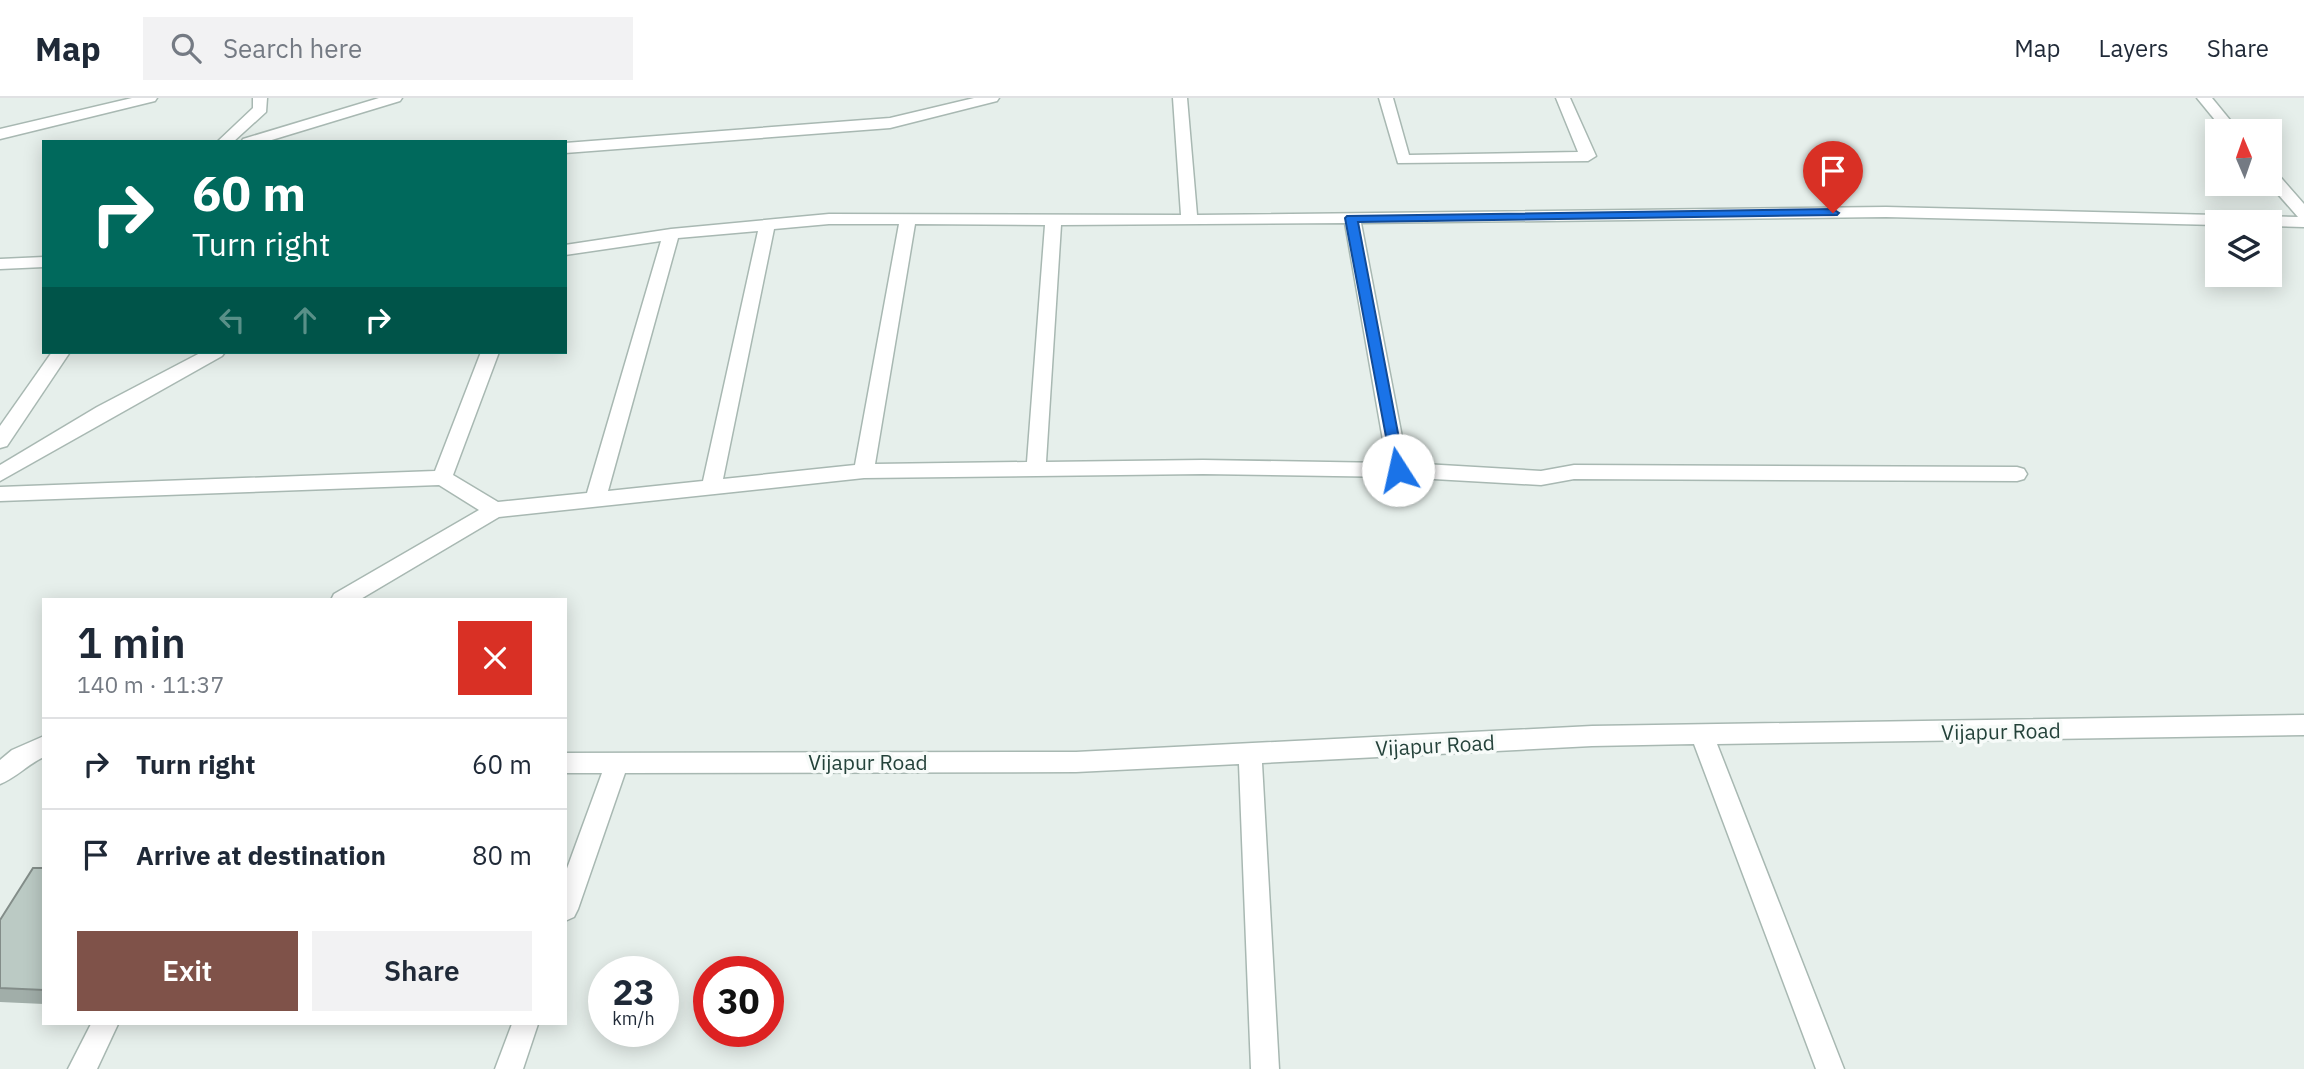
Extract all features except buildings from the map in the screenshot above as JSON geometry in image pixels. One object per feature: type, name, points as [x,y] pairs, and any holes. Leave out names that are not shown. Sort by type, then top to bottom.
[{"type":"street","points":[[0,134],[150,98]]},
{"type":"street","points":[[255,140],[395,98]]},
{"type":"street","points":[[567,148],[890,123],[992,98]]},
{"type":"street","points":[[1180,98],[1189,220]]},
{"type":"street","points":[[1386,98],[1403,160],[1588,156],[1563,98]]},
{"type":"street","points":[[2204,98],[2222,119]]},
{"type":"street","points":[[226,140],[264,102]]},
{"type":"street","points":[[2282,189],[2304,214]]},
{"type":"street","points":[[567,250],[671,234],[829,219],[1189,220],[1886,212],[2304,222]]},
{"type":"street","points":[[1352,218],[1398,470]]},
{"type":"street","points":[[864,471],[908,219]]},
{"type":"street","points":[[1036,469],[1053,219]]},
{"type":"street","points":[[710,487],[767,225]]},
{"type":"street","points":[[596,500],[671,234]]},
{"type":"street","points":[[0,264],[42,262]]},
{"type":"street","points":[[0,441],[60,354]]},
{"type":"street","points":[[0,474],[104,412],[212,354]]},
{"type":"street","points":[[442,478],[489,354]]},
{"type":"street","points":[[345,598],[495,510],[864,471],[1203,467],[1398,470],[1541,478],[1574,472],[2017,474]]},
{"type":"street","points":[[0,494],[442,478],[495,510]]},
{"type":"street","name":"Vijapur Road","points":[[567,763],[1076,762],[1592,736],[2304,725]]},
{"type":"street","points":[[1702,736],[1830,1069]]},
{"type":"street","points":[[0,774],[10,757],[42,747]]},
{"type":"street","points":[[1250,755],[1265,1069]]},
{"type":"street","points":[[10,757],[42,758]]},
{"type":"street","points":[[567,903],[617,763]]},
{"type":"street","points":[[82,1069],[104,1025]]},
{"type":"street","points":[[509,1069],[525,1025]]},
{"type":"route","points":[[1398,470],[1352,218],[1833,213]]}]
